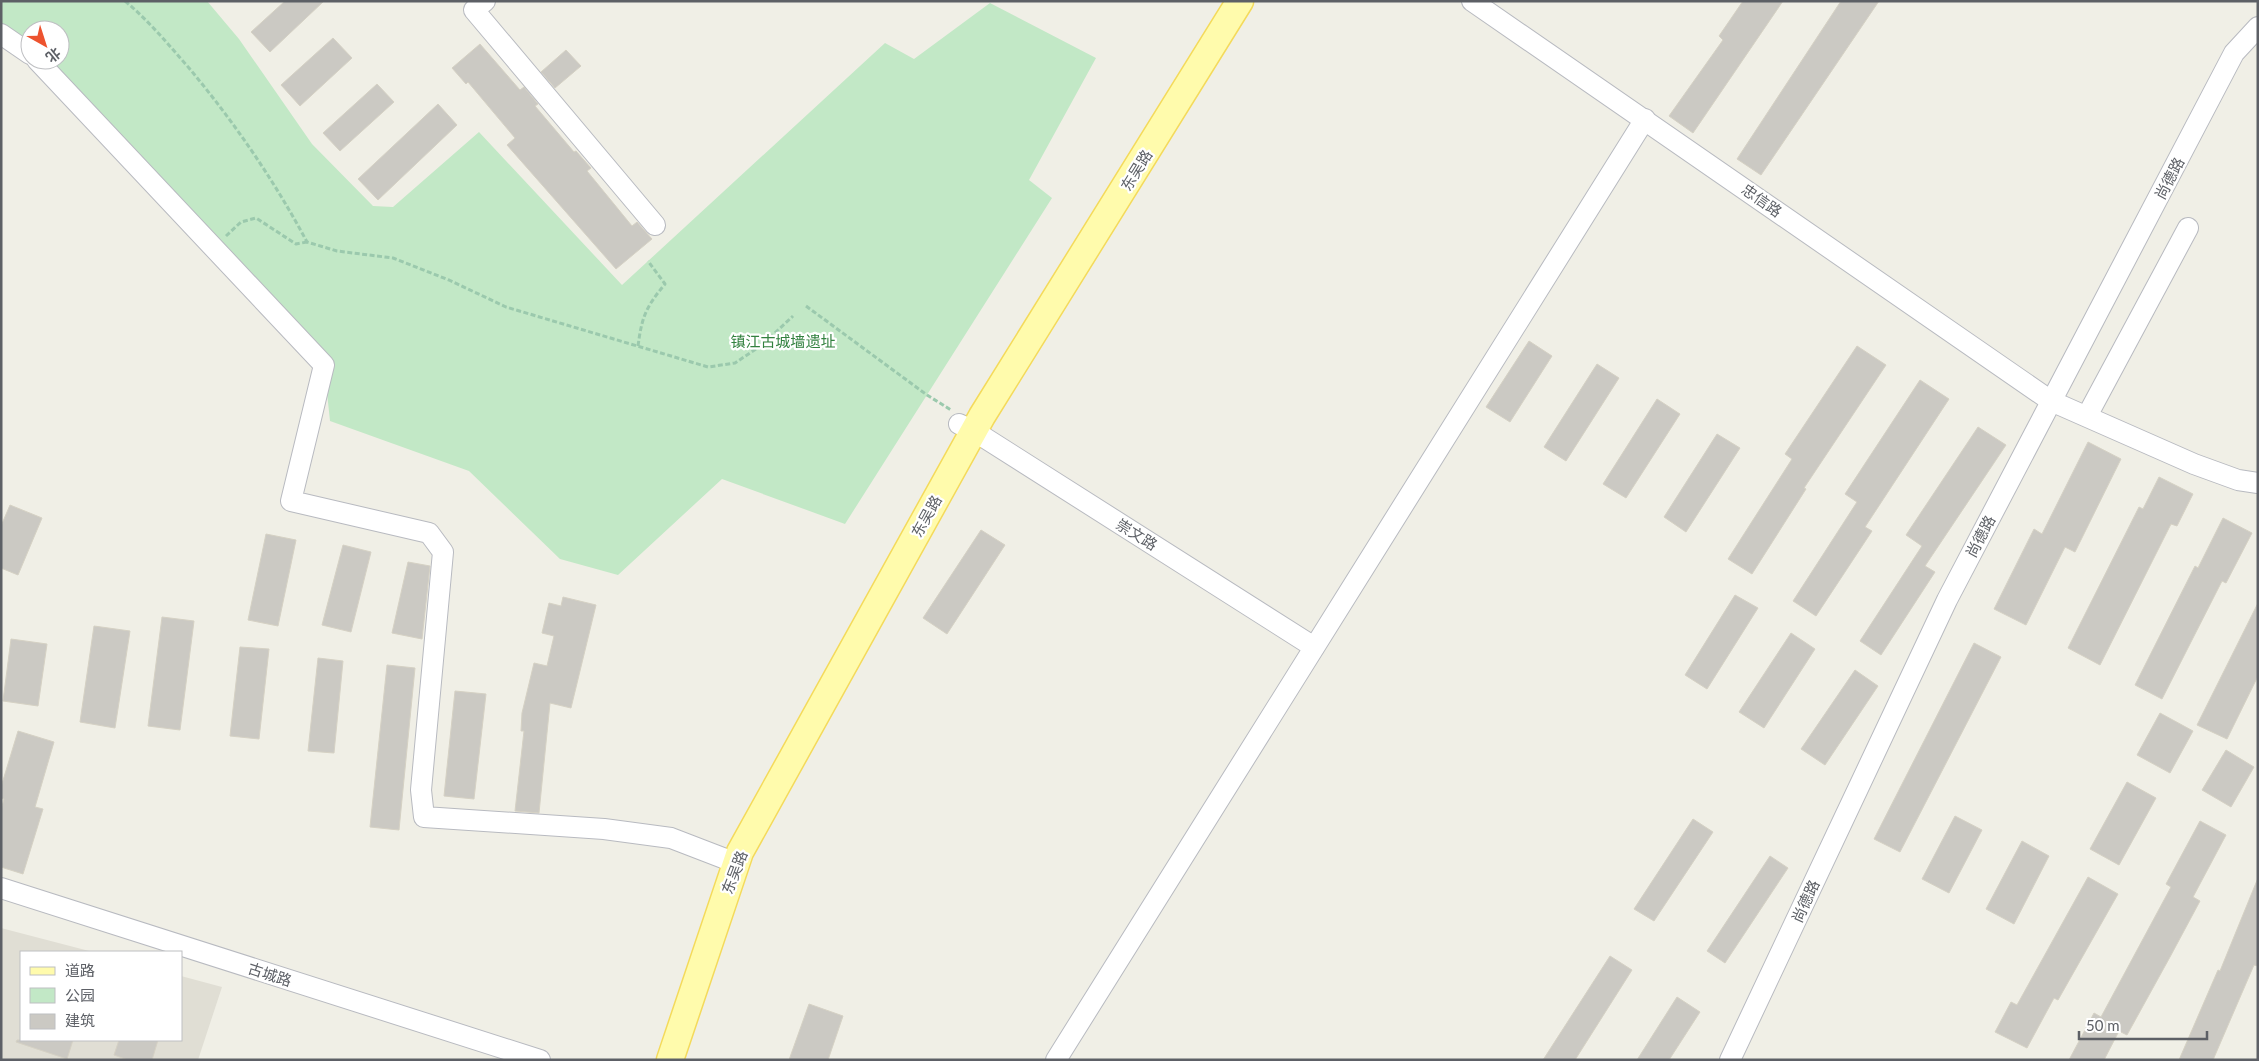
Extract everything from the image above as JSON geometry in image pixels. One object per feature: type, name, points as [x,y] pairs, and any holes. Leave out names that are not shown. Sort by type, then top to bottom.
[{"type":"main road","name":"东吴路","points":[[670,1060],[729,861],[732,838],[965,424],[1224,1]]},
{"type":"main road","name":"东吴路","points":[[965,424],[1240,1]]},
{"type":"main road","name":"东吴路","points":[[655,1060],[729,861]]},
{"type":"street","points":[[485,1],[474,10],[656,226]]},
{"type":"street","name":"忠信路","points":[[1472,1],[2051,401],[2194,464],[2238,480],[2258,483]]},
{"type":"street","name":"尚德路","points":[[1730,1060],[1947,600],[2234,53],[2258,28]]},
{"type":"street","points":[[1,34],[20,47]]},
{"type":"street","points":[[47,70],[324,364],[291,501],[429,533],[443,552],[421,790],[424,817],[604,829],[672,838],[729,861]]},
{"type":"street","points":[[1056,1060],[1645,119]]},
{"type":"street","points":[[2087,416],[2188,228]]},
{"type":"street","name":"崇文路","points":[[965,424],[1314,647]]},
{"type":"street","name":"古城路","points":[[1,888],[540,1060]]},
{"type":"path","points":[[125,1],[149,21],[212,95],[252,151],[307,242]]},
{"type":"path","points":[[214,247],[240,222],[256,218],[296,244],[307,242],[338,252],[393,258],[449,280],[506,307],[542,320],[708,367],[735,363],[762,345],[793,316]]},
{"type":"path","points":[[638,346],[641,321],[650,303],[665,284],[648,261]]},
{"type":"path","points":[[806,306],[965,424]]},
{"type":"shaded area","points":[[1,928],[89,951],[20,951],[20,1041],[182,1041],[182,976],[222,987],[198,1060],[1,1060]]},
{"type":"green space","name":"镇江古城墙遗址","points":[[1,1],[207,1],[239,39],[312,144],[373,206],[393,207],[479,132],[622,285],[885,43],[914,59],[990,3],[1096,58],[1029,180],[1052,198],[845,524],[722,479],[618,575],[560,559],[469,471],[330,421],[324,364],[46,70],[70,70],[70,20],[20,20],[20,47],[1,34]]},
{"type":"building","points":[[285,1],[324,1],[270,52],[251,32]]},
{"type":"building","points":[[1743,1],[1783,1],[1693,133],[1669,116],[1723,40],[1719,36]]},
{"type":"building","points":[[1841,1],[1879,1],[1761,175],[1737,159]]},
{"type":"building","points":[[333,38],[352,58],[300,106],[281,85]]},
{"type":"building","points":[[480,44],[520,90],[524,87],[538,104],[535,106],[574,152],[576,151],[591,168],[587,171],[632,226],[637,222],[652,239],[616,269],[507,145],[515,138],[468,82],[466,84],[452,68]]},
{"type":"building","points":[[566,50],[581,66],[555,88],[541,72]]},
{"type":"building","points":[[377,84],[394,102],[340,151],[323,133]]},
{"type":"building","points":[[438,104],[457,125],[378,200],[358,179]]},
{"type":"building","points":[[1529,341],[1552,356],[1510,422],[1486,407]]},
{"type":"building","points":[[1857,346],[1886,365],[1804,488],[1806,489],[1752,574],[1728,559],[1792,459],[1785,454]]},
{"type":"building","points":[[1597,364],[1619,378],[1566,461],[1544,447]]},
{"type":"building","points":[[1920,380],[1949,399],[1865,527],[1872,531],[1816,616],[1793,601],[1857,502],[1845,494]]},
{"type":"building","points":[[1657,399],[1680,414],[1626,498],[1603,484]]},
{"type":"building","points":[[1978,427],[2006,445],[1925,566],[1935,572],[1881,655],[1860,641],[1922,546],[1906,535]]},
{"type":"building","points":[[1717,434],[1740,448],[1686,532],[1664,517]]},
{"type":"building","points":[[2088,442],[2121,459],[2075,552],[2065,547],[2026,625],[1994,609],[2034,529],[2042,534]]},
{"type":"building","points":[[2159,477],[2193,494],[2177,526],[2171,524],[2100,665],[2068,648],[2139,507],[2143,509]]},
{"type":"building","points":[[10,505],[42,518],[18,575],[1,568],[1,526]]},
{"type":"building","points":[[2223,518],[2252,533],[2226,583],[2222,581],[2162,699],[2135,685],[2195,566],[2198,568]]},
{"type":"building","points":[[981,530],[1005,545],[947,634],[923,618]]},
{"type":"building","points":[[266,534],[296,540],[278,626],[248,620]]},
{"type":"building","points":[[343,545],[371,552],[351,632],[322,625]]},
{"type":"building","points":[[408,562],[430,566],[422,639],[392,633]]},
{"type":"building","points":[[1735,595],[1758,608],[1707,689],[1685,675]]},
{"type":"building","points":[[563,597],[596,605],[571,708],[550,703],[539,813],[515,811],[524,731],[521,731],[522,713],[534,663],[547,666],[554,636],[542,633],[549,603],[561,606]]},
{"type":"building","points":[[2258,603],[2258,676],[2227,739],[2197,725]]},
{"type":"building","points":[[162,617],[194,621],[180,730],[148,726]]},
{"type":"building","points":[[94,626],[130,631],[115,728],[80,722]]},
{"type":"building","points":[[1791,633],[1815,649],[1764,728],[1739,712]]},
{"type":"building","points":[[11,639],[47,644],[38,706],[3,701]]},
{"type":"building","points":[[1974,643],[2001,657],[1900,852],[1874,839]]},
{"type":"building","points":[[240,647],[269,649],[259,739],[230,736]]},
{"type":"building","points":[[318,658],[343,661],[334,753],[308,751]]},
{"type":"building","points":[[387,665],[415,668],[399,830],[370,827]]},
{"type":"building","points":[[1855,670],[1878,686],[1825,765],[1801,749]]},
{"type":"building","points":[[455,691],[486,694],[474,799],[444,796]]},
{"type":"building","points":[[2160,713],[2193,731],[2170,773],[2137,755]]},
{"type":"building","points":[[18,731],[54,742],[35,807],[43,809],[23,874],[1,867],[1,810],[4,799],[1,798],[1,787]]},
{"type":"building","points":[[2226,750],[2254,767],[2231,807],[2202,790]]},
{"type":"building","points":[[2127,782],[2156,798],[2119,865],[2090,849]]},
{"type":"building","points":[[1955,816],[1982,830],[1949,893],[1922,879]]},
{"type":"building","points":[[1693,819],[1713,832],[1654,921],[1634,909]]},
{"type":"building","points":[[2200,821],[2226,835],[2193,897],[2200,901],[2170,957],[2127,1035],[2119,1031],[2104,1060],[2069,1060],[2094,1013],[2101,1017],[2171,887],[2166,884]]},
{"type":"building","points":[[2022,841],[2049,856],[2014,924],[1986,909]]},
{"type":"building","points":[[1770,856],[1788,868],[1725,963],[1707,951]]},
{"type":"building","points":[[2088,877],[2118,894],[2058,1000],[2054,998],[2027,1048],[1995,1032],[2011,1002],[2017,1005]]},
{"type":"building","points":[[2258,878],[2258,966],[2254,965],[2213,1060],[2179,1060],[2218,970],[2220,971]]},
{"type":"building","points":[[1610,956],[1632,970],[1575,1060],[1543,1060]]},
{"type":"building","points":[[1677,997],[1700,1012],[1669,1060],[1637,1060]]},
{"type":"building","points":[[809,1004],[843,1016],[828,1060],[789,1060]]},
{"type":"building","points":[[17,1040],[73,1041],[67,1059],[16,1042]]},
{"type":"building","points":[[119,1041],[158,1041],[152,1060],[128,1060],[114,1055]]}]
